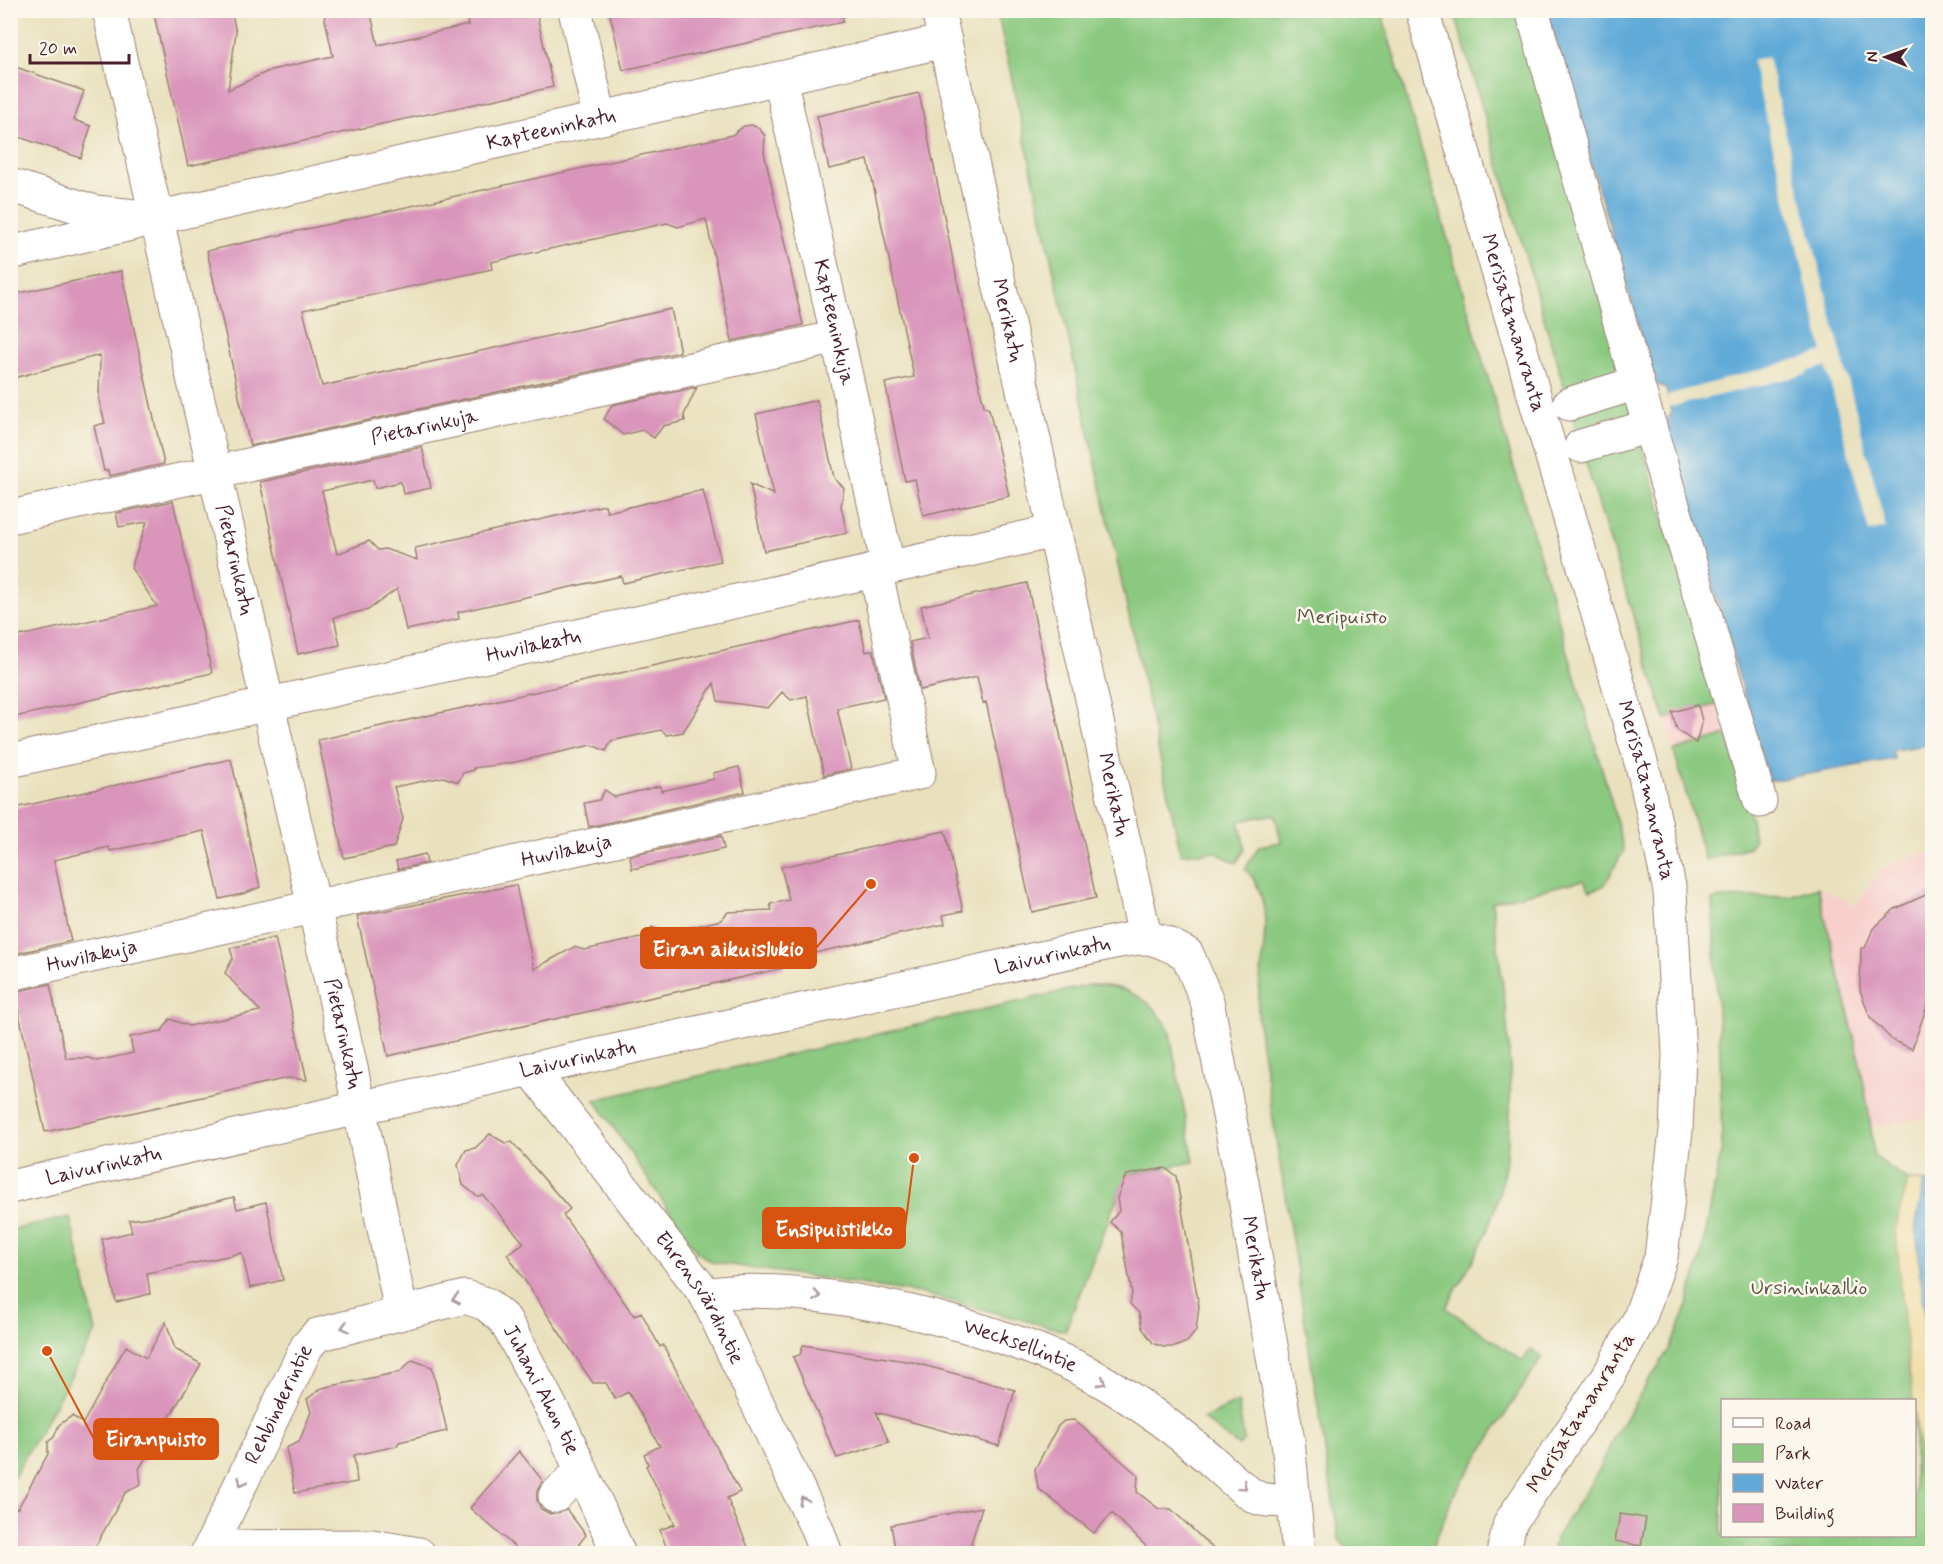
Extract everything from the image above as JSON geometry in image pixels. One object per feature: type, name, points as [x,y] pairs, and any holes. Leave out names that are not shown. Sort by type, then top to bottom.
[{"type":"street","name":"Pietarinkatu","points":[[109,10],[359,1108]]},
{"type":"street","points":[[575,10],[600,118]]},
{"type":"street","name":"Merisatamanranta","points":[[1422,10],[1645,776],[1670,891],[1674,943],[1679,1054],[1676,1131],[1661,1257],[1639,1320],[1609,1375],[1510,1523],[1503,1554]]},
{"type":"street","points":[[1532,10],[1650,404],[1760,801]]},
{"type":"street","name":"Kapteeninkatu","points":[[10,253],[780,78],[942,26]]},
{"type":"street","name":"Merikatu","points":[[942,26],[1145,936],[1157,939],[1187,954],[1207,1001],[1288,1441],[1299,1554]]},
{"type":"street","name":"Kapteeninkuja","points":[[780,78],[838,337],[882,568]]},
{"type":"street","name":"Kapteeninkatu","points":[[10,185],[95,212],[156,218]]},
{"type":"street","name":"Pietarinkuja","points":[[10,517],[838,337]]},
{"type":"street","points":[[1569,404],[1650,404]]},
{"type":"street","points":[[1581,446],[1650,404]]},
{"type":"street","name":"Huvilakatu","points":[[10,761],[1056,531]]},
{"type":"street","name":"Huvilakuja","points":[[10,974],[919,773],[882,568]]},
{"type":"street","name":"Laivurinkatu","points":[[10,1187],[531,1069],[1145,936]]},
{"type":"street","name":"Ehrensvärdintie","points":[[531,1069],[706,1296],[826,1554]]},
{"type":"street","points":[[359,1108],[401,1311]]},
{"type":"street","name":"Wecksellintie","points":[[706,1296],[726,1292],[759,1292],[856,1302],[904,1311],[1024,1344],[1065,1360],[1134,1402],[1200,1450],[1258,1499],[1294,1501]]},
{"type":"street","name":"Juhani Ahon tie","points":[[401,1311],[465,1297],[486,1304],[505,1320],[581,1471],[619,1554]]},
{"type":"street","name":"Rehbinderintie","points":[[209,1550],[307,1346],[317,1335],[401,1311]]},
{"type":"street","points":[[555,1496],[581,1471]]},
{"type":"street","points":[[209,1550],[372,1546],[419,1554]]},
{"type":"shaded area","points":[[1719,704],[1727,735],[1674,751],[1665,719]]},
{"type":"shaded area","points":[[1932,853],[1932,1116],[1872,1127],[1818,887],[1856,905],[1872,880],[1883,869],[1921,854]]},
{"type":"green space","name":"Meripuisto","points":[[997,11],[1381,11],[1611,800],[1624,850],[1604,886],[1590,891],[1584,880],[1492,902],[1510,1064],[1508,1145],[1501,1185],[1486,1234],[1446,1308],[1523,1361],[1531,1349],[1542,1357],[1453,1496],[1432,1549],[1396,1553],[1367,1552],[1354,1550],[1339,1539],[1259,1027],[1265,918],[1256,883],[1245,869],[1259,846],[1281,842],[1275,814],[1239,821],[1245,849],[1236,863],[1215,852],[1181,854]]},
{"type":"green space","points":[[1454,11],[1519,11],[1622,370],[1566,394]]},
{"type":"green space","points":[[1626,396],[1634,416],[1578,438],[1571,410]]},
{"type":"green space","points":[[1640,439],[1719,704],[1665,719],[1583,454]]},
{"type":"green space","points":[[1727,735],[1751,819],[1754,841],[1749,847],[1705,860],[1674,751]]},
{"type":"green space","name":"Ursininkallio","points":[[1818,887],[1858,1055],[1874,1156],[1908,1180],[1924,1182],[1921,1205],[1928,1392],[1932,1397],[1932,1553],[1551,1554],[1557,1536],[1601,1467],[1614,1436],[1671,1346],[1685,1313],[1701,1257],[1722,1147],[1720,1052],[1712,900],[1789,896]]},
{"type":"green space","points":[[1089,985],[1114,987],[1136,995],[1154,1009],[1169,1029],[1194,1162],[1126,1175],[1065,1331],[920,1293],[712,1262],[697,1252],[595,1100]]},
{"type":"green space","points":[[70,1217],[96,1332],[11,1482],[11,1230]]},
{"type":"green space","points":[[1238,1402],[1244,1440],[1239,1446],[1203,1419]]},
{"type":"sand","points":[[1908,1180],[1924,1182],[1916,1225],[1930,1374],[1928,1392],[1932,1397],[1932,1553],[1916,1424],[1916,1399],[1913,1399],[1907,1352],[1896,1232]]},
{"type":"water","points":[[1547,11],[1932,11],[1932,752],[1929,753],[1927,745],[1893,750],[1894,759],[1769,781],[1666,422],[1672,412],[1666,389],[1655,383]]},
{"type":"water","points":[[1932,1181],[1932,1397],[1928,1392],[1930,1374],[1916,1225],[1924,1182]]},
{"type":"pier","points":[[1768,57],[1795,173],[1886,528],[1869,532],[1826,366],[1807,372],[1808,374],[1670,407],[1667,395],[1823,352],[1752,61]]},
{"type":"building","points":[[153,10],[231,10],[236,32],[228,90],[271,70],[333,56],[323,10],[370,10],[378,45],[468,25],[465,10],[536,10],[553,87],[188,166]]},
{"type":"building","points":[[609,10],[842,10],[843,22],[623,70]]},
{"type":"building","points":[[10,65],[84,91],[74,120],[91,126],[81,158],[10,134]]},
{"type":"building","points":[[919,93],[974,363],[984,406],[989,409],[1009,496],[923,516],[915,479],[905,481],[885,383],[914,377],[868,160],[829,169],[817,116]]},
{"type":"building","points":[[752,125],[760,129],[765,136],[764,152],[803,325],[732,341],[706,219],[678,227],[667,223],[491,262],[492,269],[303,310],[322,386],[671,309],[680,352],[250,446],[207,251],[732,135],[744,126]]},
{"type":"building","points":[[121,271],[164,464],[109,476],[108,470],[104,471],[94,426],[105,423],[99,400],[100,355],[10,379],[10,295]]},
{"type":"building","points":[[697,387],[684,415],[685,421],[663,426],[654,438],[642,430],[623,435],[604,419],[612,405]]},
{"type":"building","points":[[817,400],[834,478],[844,488],[841,506],[847,533],[764,551],[750,484],[774,495],[756,414]]},
{"type":"building","points":[[422,447],[431,488],[403,494],[401,482],[375,488],[373,480],[322,491],[337,554],[369,541],[378,550],[385,549],[417,560],[415,548],[605,505],[607,512],[703,490],[721,561],[623,583],[621,576],[458,612],[459,619],[406,630],[397,589],[368,610],[334,617],[340,645],[298,654],[260,482]]},
{"type":"building","points":[[173,501],[212,673],[10,718],[10,638],[157,606],[131,568],[147,522],[119,527],[116,513]]},
{"type":"building","points":[[1027,583],[1096,898],[1032,912],[986,702],[983,703],[977,677],[920,690],[910,642],[928,638],[921,606]]},
{"type":"building","points":[[859,620],[866,652],[873,650],[884,698],[837,708],[851,769],[824,775],[807,696],[791,700],[782,692],[768,708],[718,701],[714,683],[683,732],[667,735],[661,730],[611,741],[606,751],[592,745],[511,763],[473,768],[474,770],[463,773],[458,782],[443,777],[394,787],[403,819],[394,847],[344,858],[318,740]]},
{"type":"building","points":[[1698,705],[1702,721],[1696,743],[1677,730],[1672,712]]},
{"type":"building","points":[[231,759],[260,887],[220,899],[204,831],[110,851],[109,847],[54,860],[71,941],[10,955],[10,809]]},
{"type":"building","points":[[739,767],[745,792],[589,827],[584,803],[599,800],[605,790],[615,797],[660,786],[661,791],[714,779],[713,773]]},
{"type":"building","points":[[945,831],[963,911],[943,915],[945,924],[783,960],[784,968],[388,1056],[357,916],[516,885],[534,969],[574,947],[584,950],[645,937],[652,927],[664,933],[721,920],[728,912],[772,910],[770,904],[789,900],[781,867]]},
{"type":"building","points":[[721,836],[724,849],[632,869],[630,856]]},
{"type":"building","points":[[425,854],[427,863],[398,869],[396,861]]},
{"type":"building","points":[[1932,892],[1932,992],[1912,1049],[1892,1040],[1870,1017],[1860,990],[1861,948],[1865,948],[1873,929],[1895,909]]},
{"type":"building","points":[[275,938],[307,1080],[288,1078],[45,1132],[14,992],[50,984],[66,1058],[89,1058],[97,1061],[133,1053],[130,1037],[162,1031],[170,1019],[189,1026],[260,1011],[225,973],[233,958],[230,948]]},
{"type":"building","points":[[490,1134],[505,1143],[512,1142],[570,1209],[563,1215],[634,1316],[641,1312],[660,1347],[663,1345],[740,1492],[727,1498],[751,1554],[669,1554],[660,1530],[675,1524],[646,1466],[648,1464],[644,1454],[660,1446],[628,1392],[615,1399],[606,1383],[593,1383],[507,1254],[524,1243],[483,1195],[477,1196],[463,1185],[458,1165],[466,1150],[475,1148]]},
{"type":"building","points":[[1165,1168],[1176,1176],[1199,1306],[1196,1331],[1187,1342],[1175,1347],[1163,1347],[1153,1343],[1142,1328],[1139,1313],[1130,1304],[1132,1293],[1121,1232],[1110,1222],[1119,1211],[1117,1198],[1126,1175]]},
{"type":"building","points":[[234,1197],[237,1209],[266,1202],[283,1280],[250,1288],[242,1253],[147,1273],[150,1294],[116,1302],[102,1239],[132,1232],[129,1220],[158,1216]]},
{"type":"building","points":[[166,1322],[175,1349],[201,1364],[139,1469],[141,1484],[125,1493],[91,1554],[10,1554],[10,1510],[18,1508],[48,1454],[48,1442],[54,1437],[59,1425],[72,1416],[83,1423],[126,1346],[146,1358]]},
{"type":"building","points":[[803,1345],[912,1362],[1015,1390],[999,1446],[876,1412],[889,1442],[837,1458],[793,1357],[800,1355]]},
{"type":"building","points":[[412,1360],[432,1367],[447,1431],[399,1442],[397,1446],[354,1455],[357,1482],[295,1493],[286,1448],[299,1442],[311,1412],[307,1399],[322,1388],[400,1372]]},
{"type":"building","points":[[1074,1420],[1138,1475],[1137,1492],[1159,1509],[1171,1509],[1219,1554],[1154,1554],[1112,1513],[1094,1533],[1038,1488],[1035,1469],[1058,1426],[1064,1421]]},
{"type":"building","points":[[519,1451],[543,1481],[537,1491],[537,1500],[541,1509],[550,1514],[567,1510],[586,1535],[571,1554],[523,1554],[470,1508]]},
{"type":"building","points":[[982,1507],[968,1554],[896,1554],[891,1525]]},
{"type":"building","points":[[1620,1514],[1646,1518],[1641,1546],[1615,1541]]},
{"type":"place","name":"Eiran aikuislukio","points":[[871,884]]},
{"type":"place","name":"Ensipuistikko","points":[[914,1158]]},
{"type":"place","name":"Eiranpuisto","points":[[47,1351]]}]
